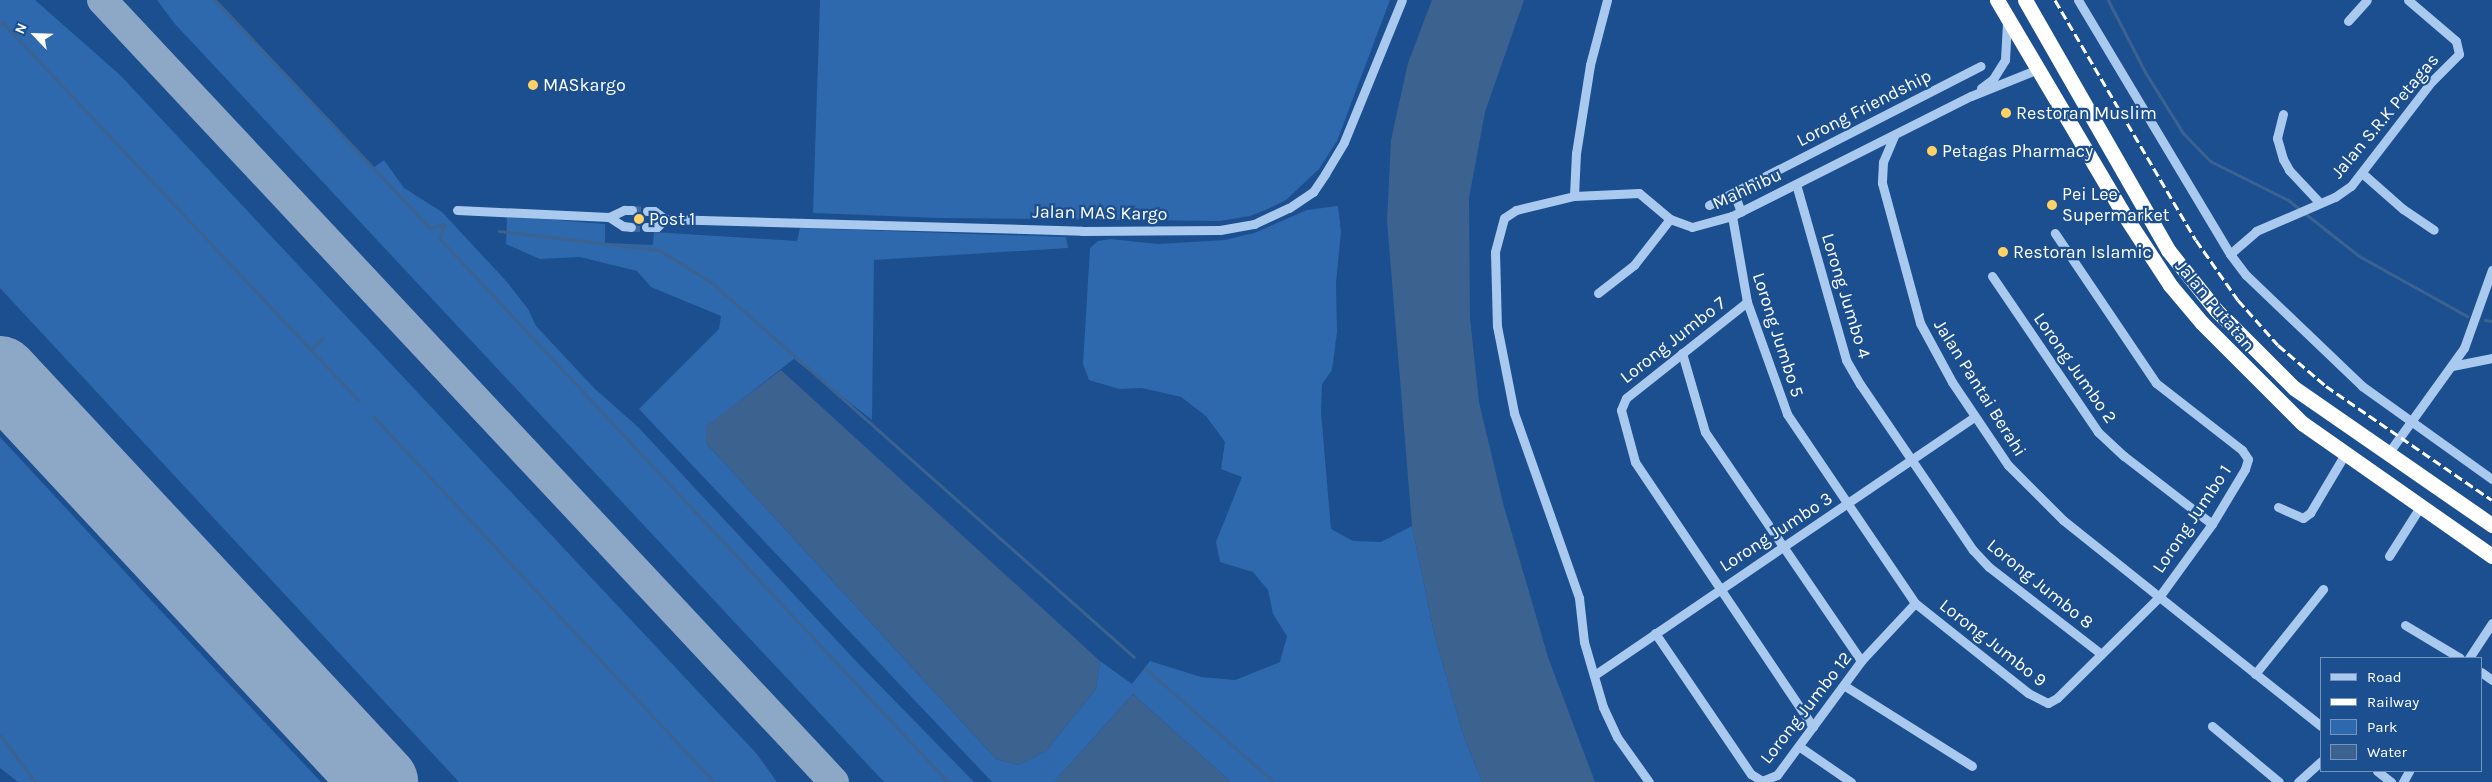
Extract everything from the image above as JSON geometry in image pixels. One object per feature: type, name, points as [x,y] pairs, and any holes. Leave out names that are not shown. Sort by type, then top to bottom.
[{"type":"highway","name":"Jalan Putatan","points":[[1997,0],[2121,210],[2170,285],[2256,380],[2302,423],[2492,556]]},
{"type":"highway","name":"Jalan Putatan","points":[[2025,0],[2137,198],[2186,273],[2248,345],[2294,388],[2492,525]]},
{"type":"street","name":"Jalan MAS Kargo","points":[[647,211],[665,218],[1082,231],[1220,230],[1254,224],[1289,208],[1313,192],[1325,174],[1344,142],[1402,0]]},
{"type":"street","points":[[1574,196],[1576,153],[1590,65],[1606,0]]},
{"type":"street","points":[[2078,0],[2230,254],[2246,275],[2336,364],[2362,386],[2414,420],[2492,479]]},
{"type":"street","points":[[2348,21],[2367,0]]},
{"type":"street","name":"Jalan S.R.K Petagas","points":[[2230,254],[2256,232],[2343,192],[2362,173],[2416,101],[2459,54],[2456,41],[2408,0]]},
{"type":"street","points":[[1971,96],[1993,79],[2005,60],[2007,17]]},
{"type":"street","name":"Lorong Friendship","points":[[1709,205],[1981,66]]},
{"type":"street","points":[[1894,136],[1971,96],[2038,69]]},
{"type":"street","points":[[2283,114],[2278,138],[2283,159],[2288,170],[2319,202]]},
{"type":"street","name":"Mahhibu","points":[[1670,220],[1700,226],[1732,216],[1894,136]]},
{"type":"street","name":"Jalan Pantai Berahi","points":[[1894,136],[1884,162],[1882,182],[1920,323],[1974,417],[2008,465],[2038,498],[2320,725]]},
{"type":"street","points":[[2362,173],[2403,209],[2434,230]]},
{"type":"street","name":"Lorong Jumbo 4","points":[[1796,184],[1846,360],[1912,461]]},
{"type":"street","points":[[1598,293],[1634,265],[1670,220],[1646,196],[1632,191],[1574,196],[1516,210],[1504,218],[1494,252],[1493,298],[1503,369],[1514,413],[1579,598],[1584,642],[1596,674],[1610,723],[1649,782]]},
{"type":"street","points":[[1734,193],[1741,212]]},
{"type":"street","points":[[458,210],[609,217],[624,210],[632,210]]},
{"type":"street","name":"Lorong Jumbo 5","points":[[1732,216],[1747,302],[1780,400],[1848,504]]},
{"type":"street","points":[[609,217],[623,226],[632,227]]},
{"type":"street","name":"Jalan MAS Kargo","points":[[646,227],[656,227],[665,218]]},
{"type":"street","name":"Lorong Jumbo 1","points":[[2055,233],[2156,383],[2246,455],[2245,469],[2212,524],[2159,597]]},
{"type":"street","points":[[2388,454],[2452,366],[2472,331],[2492,270]]},
{"type":"street","name":"Lorong Jumbo 2","points":[[1992,276],[2098,432],[2124,456],[2212,524]]},
{"type":"street","name":"Lorong Jumbo 7","points":[[1747,302],[1626,398],[1621,410],[1635,462],[1813,727]]},
{"type":"street","points":[[1682,353],[1705,432],[1861,661]]},
{"type":"street","points":[[2452,366],[2492,358]]},
{"type":"street","name":"Lorong Jumbo 3","points":[[1596,674],[1719,589],[1912,461],[1974,417]]},
{"type":"street","points":[[2278,507],[2303,518],[2310,513],[2345,454]]},
{"type":"street","name":"Lorong Jumbo 8","points":[[1912,461],[1964,541],[1981,559],[2101,654]]},
{"type":"street","name":"Lorong Jumbo 9","points":[[1848,504],[1915,603],[2028,693],[2043,702],[2057,698],[2159,597]]},
{"type":"street","points":[[2389,556],[2420,507]]},
{"type":"street","points":[[2256,674],[2323,589]]},
{"type":"street","name":"Lorong Jumbo 12","points":[[1655,633],[1757,778],[1762,781],[1777,775],[1845,686],[1861,661],[1915,603]]},
{"type":"street","points":[[2470,657],[2492,623]]},
{"type":"street","points":[[2405,625],[2458,657]]},
{"type":"street","points":[[1845,686],[1972,766]]},
{"type":"street","points":[[2212,726],[2279,782]]},
{"type":"street","points":[[1800,747],[1851,782]]},
{"type":"street","points":[[2298,782],[2320,762]]},
{"type":"street","points":[[2378,772],[2391,782]]},
{"type":"green space","points":[[0,0],[35,0],[120,75],[756,753],[777,782],[459,782],[0,288]]},
{"type":"green space","points":[[157,0],[215,0],[373,168],[384,160],[404,188],[442,212],[507,282],[528,309],[536,326],[594,388],[638,427],[854,659],[974,782],[884,782],[175,24]]},
{"type":"green space","points":[[820,0],[1390,0],[1337,141],[1319,169],[1286,200],[1250,216],[1220,221],[940,218],[813,213]]},
{"type":"green space","points":[[1338,206],[1341,232],[1336,283],[1337,332],[1332,370],[1322,384],[1321,412],[1331,529],[1353,541],[1381,542],[1412,526],[1435,637],[1464,737],[1482,782],[1231,782],[1133,694],[1054,782],[992,782],[639,409],[719,329],[721,316],[651,287],[637,271],[580,257],[540,259],[506,244],[507,216],[605,224],[605,243],[653,245],[654,232],[797,241],[800,228],[1066,237],[1068,248],[874,260],[872,420],[794,359],[706,427],[706,443],[996,759],[1019,765],[1046,751],[1096,689],[1100,661],[1132,684],[1150,661],[1201,677],[1235,680],[1280,662],[1287,636],[1273,614],[1268,590],[1253,572],[1220,562],[1216,542],[1242,477],[1221,469],[1225,442],[1206,416],[1181,397],[1142,388],[1119,389],[1089,380],[1083,364],[1090,248],[1098,241],[1110,239],[1158,244],[1225,240],[1254,233],[1307,210]]},
{"type":"green space","points":[[0,437],[321,782],[18,782],[0,768]]},
{"type":"water","points":[[1432,0],[1524,0],[1485,112],[1469,198],[1470,318],[1479,402],[1503,503],[1548,657],[1595,782],[1482,782],[1464,737],[1435,637],[1412,526],[1387,221],[1391,140],[1408,63]]},
{"type":"water","points":[[781,370],[1100,661],[1096,689],[1046,751],[1019,765],[996,759],[706,443],[706,426]]},
{"type":"water","points":[[1133,694],[1231,782],[1054,782]]},
{"type":"waterway","points":[[215,0],[430,228],[444,224],[440,239],[948,782]]},
{"type":"waterway","points":[[2108,0],[2145,72],[2183,133],[2210,161],[2288,200],[2359,256],[2467,316]]},
{"type":"waterway","points":[[0,25],[3,23],[358,400]]},
{"type":"waterway","points":[[499,231],[659,250],[711,282],[1134,657]]},
{"type":"waterway","points":[[2485,320],[2492,321]]},
{"type":"waterway","points":[[311,349],[323,338]]},
{"type":"waterway","points":[[373,416],[714,782]]},
{"type":"waterway","points":[[1145,668],[1274,782]]},
{"type":"waterway","points":[[0,735],[35,782]]},
{"type":"taxiway","points":[[102,0],[834,782]]},
{"type":"runway","points":[[0,374],[380,782]]},
{"type":"tunnel","points":[[632,210],[647,211]]},
{"type":"tunnel","points":[[631,227],[646,227]]},
{"type":"railway","points":[[2055,0],[2196,240],[2238,300],[2278,345],[2326,386],[2492,500]]},
{"type":"place","name":"MASkargo","points":[[533,85]]},
{"type":"place","name":"Restoran Muslim","points":[[2006,113]]},
{"type":"place","name":"Petagas Pharmacy","points":[[1932,151]]},
{"type":"place","name":"Pei Lee Supermarket","points":[[2052,205]]},
{"type":"place","name":"Post 1","points":[[639,219]]},
{"type":"place","name":"Restoran Islamic","points":[[2003,252]]}]
